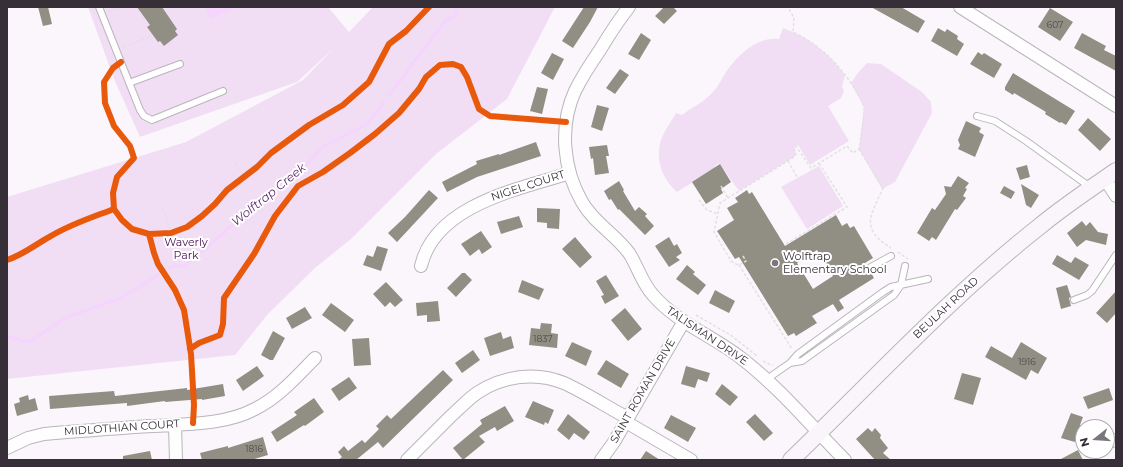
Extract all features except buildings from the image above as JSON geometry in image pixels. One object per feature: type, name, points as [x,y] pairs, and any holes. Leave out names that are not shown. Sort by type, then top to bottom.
[{"type":"main road","name":"BEULAH ROAD","points":[[791,460],[908,343],[960,295],[1039,226],[1110,175]]},
{"type":"street","name":"TALISMAN DRIVE","points":[[629,7],[584,74],[573,97],[566,122],[566,156],[570,173],[582,202],[590,215],[628,253],[644,282],[663,306],[688,317],[766,379],[845,460]]},
{"type":"street","points":[[960,7],[1116,106]]},
{"type":"street","name":"NIGEL COURT","points":[[421,266],[426,250],[432,240],[462,213],[494,196],[570,173]]},
{"type":"street","points":[[1110,175],[1116,196]]},
{"type":"street","name":"SAINT ROMAN DRIVE","points":[[601,460],[614,442],[688,317]]},
{"type":"street","name":"MIDLOTHIAN COURT","points":[[7,448],[28,438],[44,434],[222,420],[238,416],[254,410],[269,401],[284,389],[315,358]]},
{"type":"street","points":[[406,460],[476,393],[503,380],[518,377],[548,378],[563,383],[627,420],[691,460]]},
{"type":"street","points":[[175,424],[176,460]]},
{"type":"lane","points":[[99,7],[140,110],[144,116],[152,120],[223,91]]},
{"type":"lane","points":[[129,82],[180,64]]},
{"type":"lane","points":[[977,116],[995,121],[1026,141],[1091,188]]},
{"type":"lane","points":[[1074,300],[1087,295],[1092,291],[1116,255]]},
{"type":"lane","points":[[871,267],[891,256]]},
{"type":"lane","points":[[901,285],[905,266]]},
{"type":"lane","points":[[766,379],[790,363],[798,354],[891,287],[928,279]]},
{"type":"path","points":[[102,14],[122,7]]},
{"type":"path","points":[[788,7],[794,18],[793,32],[810,41],[834,60],[851,83],[864,107],[859,149],[883,188],[869,220],[872,229],[879,240],[910,260],[905,266]]},
{"type":"path","points":[[116,49],[151,36]]},
{"type":"path","points":[[793,351],[742,268],[731,261],[714,232],[720,203],[788,161],[796,154],[794,148],[796,146],[811,168],[847,146],[852,152],[859,149]]},
{"type":"path","points":[[788,161],[797,177]]},
{"type":"path","points":[[786,244],[847,207],[819,162]]},
{"type":"path","points":[[236,163],[246,175],[238,181]]},
{"type":"path","points":[[721,186],[728,198]]},
{"type":"path","points":[[699,200],[707,210],[718,214]]},
{"type":"path","points":[[163,208],[171,232]]},
{"type":"path","points":[[739,265],[746,261],[743,256]]},
{"type":"path","points":[[688,317],[732,336],[764,362],[773,365],[778,362]]},
{"type":"green space","name":"Waverly Park","points":[[88,7],[328,7],[349,32],[373,7],[555,7],[507,99],[436,154],[351,239],[315,268],[267,315],[235,355],[7,379],[7,197],[186,142],[303,80],[333,49],[297,82],[140,137],[114,79]]},
{"type":"green space","points":[[783,28],[810,41],[825,53],[845,75],[842,87],[844,91],[841,98],[828,106],[849,141],[810,165],[798,145],[794,148],[796,154],[794,157],[739,191],[719,163],[714,167],[718,173],[709,172],[677,192],[667,181],[659,161],[659,147],[662,137],[676,113],[682,115],[707,98],[715,90],[726,72],[748,48],[763,41],[779,39]]},
{"type":"green space","points":[[867,63],[881,64],[922,92],[931,102],[932,113],[895,182],[882,189],[859,149],[864,107],[851,83]]},
{"type":"green space","points":[[819,166],[843,206],[807,229],[781,187]]},
{"type":"shaded area","points":[[230,7],[231,10],[210,19],[206,8]]},
{"type":"waterway","name":"Wolftrap Creek","points":[[389,95],[445,21],[456,15],[456,7]]},
{"type":"waterway","name":"Wolftrap Creek","points":[[169,268],[172,266],[185,266],[252,208],[302,170],[323,147],[367,124],[384,102]]},
{"type":"waterway","name":"Wolftrap Creek","points":[[7,336],[29,342],[67,317],[121,298],[158,275]]},
{"type":"cycle path","points":[[7,260],[66,228],[114,209],[122,220],[132,229],[149,234],[171,233],[187,227],[202,216],[227,190],[257,167],[271,153],[309,125],[343,105],[369,82],[389,44],[406,31],[429,7]]},
{"type":"cycle path","points":[[114,209],[113,193],[117,177],[134,158],[130,146],[114,126],[105,103],[104,82],[113,68],[121,62]]},
{"type":"cycle path","points":[[190,349],[199,343],[220,335],[223,324],[224,298],[254,254],[275,216],[298,186],[323,172],[375,134],[399,113],[419,89],[426,77],[440,65],[453,64],[461,67],[467,77],[479,109],[490,116],[566,122]]},
{"type":"cycle path","points":[[149,234],[158,264],[175,290],[184,310],[191,354],[194,405],[193,423]]},
{"type":"place","name":"Wolftrap Elementary School","points":[[775,263]]}]
